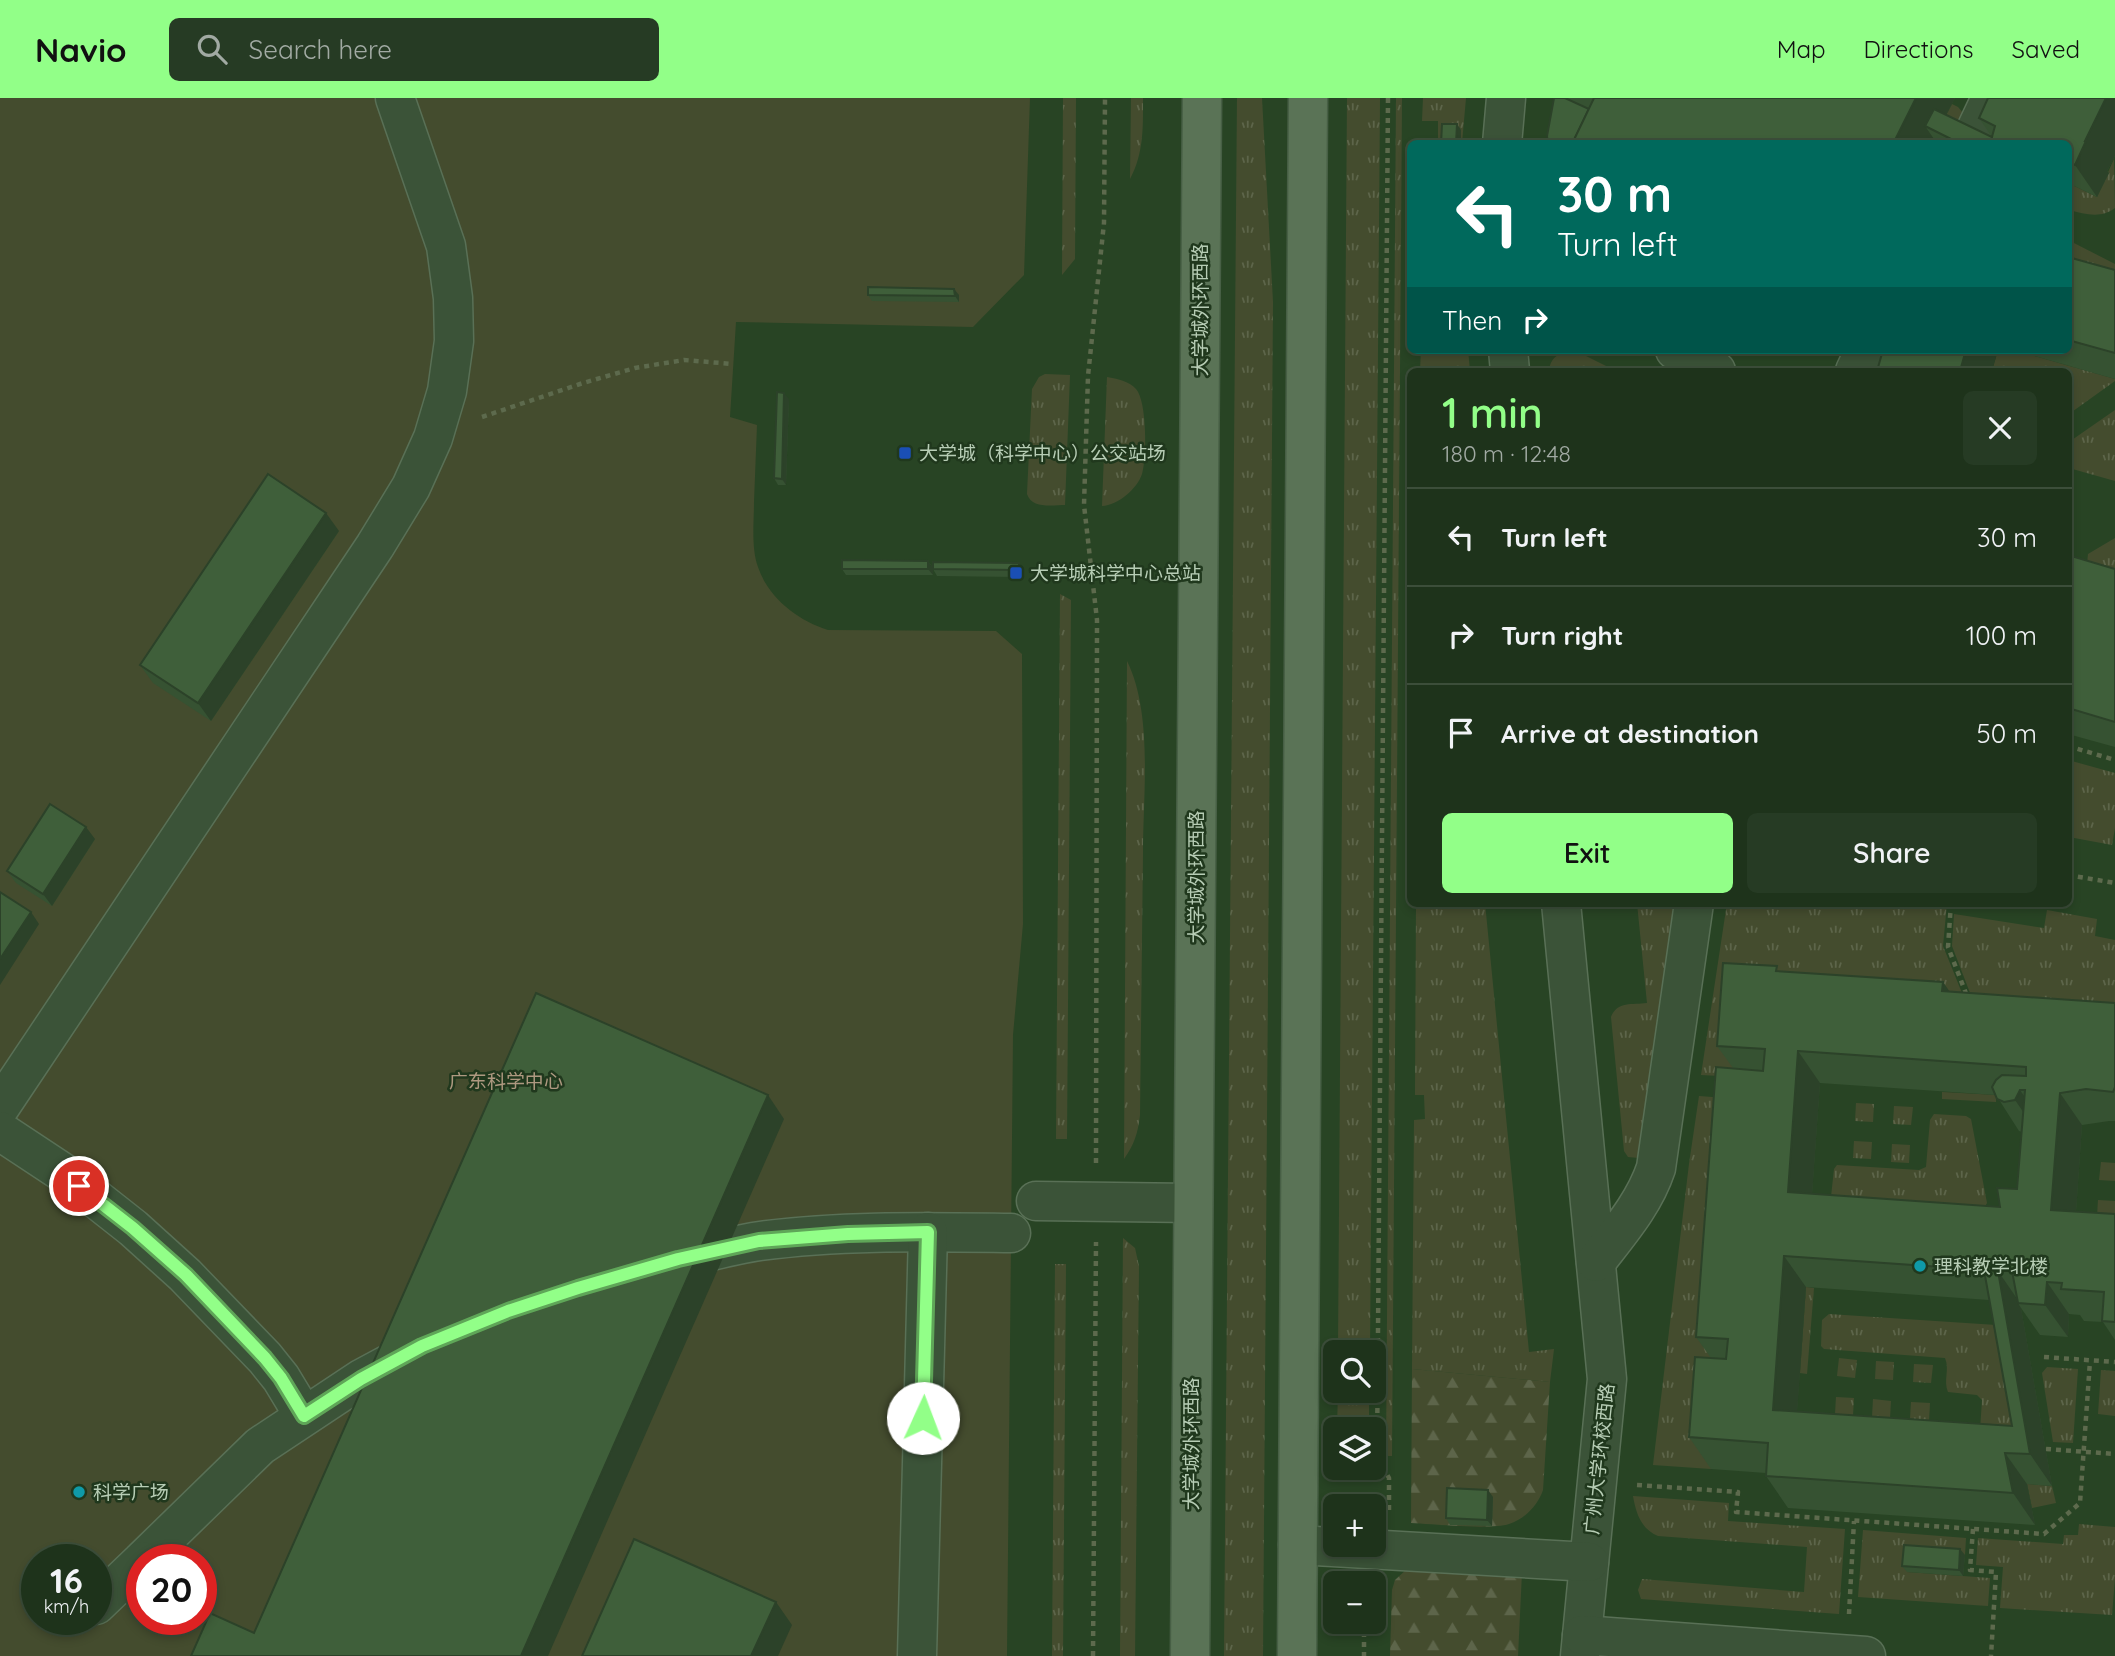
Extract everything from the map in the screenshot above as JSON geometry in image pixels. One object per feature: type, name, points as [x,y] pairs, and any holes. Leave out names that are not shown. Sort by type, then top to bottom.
[{"type":"main road","name":"大学城外环西路","points":[[1190,1656],[1202,98]]},
{"type":"main road","points":[[1297,1656],[1308,98]]},
{"type":"lane","points":[[0,1107],[375,546],[411,487],[433,438],[447,391],[454,341],[453,298],[446,246],[395,98]]},
{"type":"lane","points":[[1502,140],[1506,98]]},
{"type":"lane","points":[[1973,136],[1992,98]]},
{"type":"lane","points":[[1683,354],[1710,368]]},
{"type":"lane","name":"广州大学环校西路","points":[[1561,907],[1608,1379],[1581,1646]]},
{"type":"lane","points":[[1596,1262],[1637,1209],[1656,1168],[1693,907]]},
{"type":"lane","points":[[0,1131],[62,1172],[133,1228],[186,1275],[265,1358],[281,1378],[304,1416]]},
{"type":"lane","points":[[1036,1201],[1193,1203]]},
{"type":"lane","points":[[917,1656],[928,1232]]},
{"type":"lane","points":[[640,1270],[759,1241],[848,1234],[1011,1233]]},
{"type":"lane","points":[[159,1544],[260,1446],[361,1379],[446,1336]]},
{"type":"lane","points":[[1298,1545],[1589,1562]]},
{"type":"lane","points":[[112,1590],[126,1576]]},
{"type":"lane","points":[[1581,1646],[1856,1655]]},
{"type":"path","points":[[1096,1173],[1097,621],[1084,505],[1088,376],[1104,223],[1105,98]]},
{"type":"path","points":[[1388,98],[1377,1456],[1389,1478]]},
{"type":"path","points":[[433,438],[499,410],[635,368],[684,360],[733,364]]},
{"type":"path","points":[[2072,747],[2115,760]]},
{"type":"path","points":[[2072,875],[2115,883]]},
{"type":"path","points":[[1950,907],[1948,947],[1968,1004]]},
{"type":"path","points":[[1093,1656],[1096,1239]]},
{"type":"path","points":[[2043,1357],[2115,1362]]},
{"type":"path","points":[[1633,1485],[1738,1492],[1736,1512],[2044,1534],[2080,1503],[2090,1360]]},
{"type":"path","points":[[2046,1449],[2115,1454]]},
{"type":"path","points":[[1854,1521],[1856,1655]]},
{"type":"path","points":[[1972,1529],[1967,1566],[1970,1570],[1996,1572],[1991,1656]]},
{"type":"path","points":[[1364,1634],[1364,1656]]},
{"type":"green space","name":"广东科学中心","points":[[0,98],[1030,98],[1024,275],[973,327],[736,322],[730,417],[757,425],[754,551],[758,567],[769,589],[786,607],[828,630],[996,631],[1022,654],[1023,924],[1013,1035],[1007,1656],[0,1656]]},
{"type":"green space","points":[[1063,98],[1076,98],[1075,259],[1062,275]]},
{"type":"green space","points":[[1131,98],[1143,98],[1143,119],[1140,149],[1130,179]]},
{"type":"green space","points":[[1237,98],[1262,98],[1273,302],[1263,1656],[1224,1656]]},
{"type":"green space","points":[[1347,98],[1380,98],[1370,1340],[1338,1340]]},
{"type":"green space","points":[[1396,98],[1402,98],[1392,1456],[1386,1456]]},
{"type":"green space","points":[[1423,98],[1466,98],[1462,140],[1438,140],[1438,121],[1422,121]]},
{"type":"green space","points":[[1952,104],[1958,107],[1964,114],[1957,140],[1933,140]]},
{"type":"green space","points":[[2114,159],[2115,208],[2098,215],[2072,211],[2072,185],[2097,197]]},
{"type":"green space","points":[[2072,242],[2115,264],[2115,295],[2072,283]]},
{"type":"green space","points":[[1421,354],[1468,354],[1470,368],[1420,368]]},
{"type":"green space","points":[[1560,354],[1582,354],[1610,368],[1550,368],[1554,358]]},
{"type":"green space","points":[[1997,354],[2028,354],[2115,381],[2072,412],[2072,368],[1993,368]]},
{"type":"green space","points":[[1045,374],[1070,375],[1065,505],[1038,504],[1027,494],[1032,389],[1039,377]]},
{"type":"green space","points":[[1107,377],[1130,384],[1140,395],[1144,417],[1145,456],[1142,474],[1136,485],[1120,499],[1102,506]]},
{"type":"green space","points":[[2115,410],[2115,481],[2072,469],[2072,440]]},
{"type":"green space","points":[[2115,538],[2115,575],[2087,564],[2088,554]]},
{"type":"green space","points":[[1060,594],[1071,600],[1067,1139],[1056,1139]]},
{"type":"green space","points":[[1127,661],[1140,705],[1145,780],[1140,1115],[1135,1139],[1124,1159]]},
{"type":"green space","points":[[2072,761],[2115,773],[2115,828],[2112,845],[2072,838]]},
{"type":"green space","points":[[1416,907],[1485,907],[1529,1352],[1554,1349],[1550,1382],[1412,1369],[1414,1120],[1425,1119],[1424,1095],[1415,1095]]},
{"type":"green space","points":[[1637,907],[1680,907],[1639,1158],[1628,1157],[1624,1151],[1611,1017],[1621,1006],[1647,1003]]},
{"type":"green space","points":[[1726,907],[1947,907],[1943,946],[1964,998],[1739,1077],[1701,1075]]},
{"type":"green space","points":[[2047,910],[2097,919],[2095,936],[2115,940],[2115,1033],[1972,998],[1952,946],[1954,914],[2044,928]]},
{"type":"green space","points":[[1942,1092],[1996,1095],[1996,1102],[1942,1099]]},
{"type":"green space","points":[[1699,1096],[1738,1099],[1711,1469],[1653,1465]]},
{"type":"green space","points":[[1856,1103],[1874,1104],[1873,1122],[1855,1121]]},
{"type":"green space","points":[[1894,1106],[1913,1107],[1911,1125],[1893,1124]]},
{"type":"green space","points":[[1934,1114],[1966,1116],[1971,1119],[1987,1203],[1984,1208],[1831,1197],[1834,1169],[1837,1165],[1919,1170],[1926,1167],[1930,1120]]},
{"type":"green space","points":[[1854,1141],[1872,1142],[1871,1159],[1853,1158]]},
{"type":"green space","points":[[1892,1144],[1910,1145],[1909,1163],[1891,1162]]},
{"type":"green space","points":[[2101,1162],[2115,1163],[2115,1181],[2099,1180]]},
{"type":"green space","points":[[2098,1200],[2115,1201],[2115,1219],[2097,1217]]},
{"type":"green space","points":[[1123,1238],[1135,1248],[1139,1266],[1135,1656],[1120,1656]]},
{"type":"green space","points":[[1055,1264],[1066,1264],[1063,1656],[1052,1656]]},
{"type":"green space","points":[[1806,1287],[1814,1288],[1807,1374],[1800,1373]]},
{"type":"green space","points":[[1829,1314],[1996,1325],[2014,1429],[1980,1431],[1982,1400],[1977,1395],[1948,1392],[1945,1358],[1824,1349],[1821,1346],[1822,1320]]},
{"type":"green space","points":[[1839,1358],[1857,1360],[1855,1378],[1837,1376]]},
{"type":"green space","points":[[1876,1361],[1894,1362],[1893,1380],[1875,1379]]},
{"type":"green space","points":[[1914,1364],[1933,1365],[1931,1383],[1913,1382]]},
{"type":"green space","points":[[2047,1367],[2078,1369],[2073,1443],[2053,1442],[2042,1373]]},
{"type":"green space","points":[[1412,1369],[1550,1382],[1543,1490],[1525,1515],[1515,1522],[1500,1526],[1411,1523]]},
{"type":"green space","points":[[2101,1370],[2115,1371],[2115,1416],[2098,1414]]},
{"type":"green space","points":[[1836,1397],[1854,1398],[1853,1415],[1835,1414]]},
{"type":"green space","points":[[1873,1399],[1891,1401],[1890,1418],[1872,1417]]},
{"type":"green space","points":[[1911,1402],[1930,1403],[1929,1421],[1910,1419]]},
{"type":"green space","points":[[1338,1403],[1369,1403],[1369,1417],[1337,1417]]},
{"type":"green space","points":[[2027,1484],[2052,1486],[2056,1503],[2032,1508]]},
{"type":"green space","points":[[1633,1496],[1729,1503],[1728,1521],[1845,1529],[1839,1614],[1641,1599],[1638,1590],[1642,1579],[1804,1592],[1807,1547],[1658,1536],[1640,1520]]},
{"type":"green space","points":[[2079,1524],[2115,1527],[2112,1615],[2000,1608],[2003,1567],[1976,1565],[1978,1538],[2063,1544],[2064,1535],[2078,1535]]},
{"type":"green space","points":[[1863,1530],[1966,1538],[1965,1555],[1908,1551],[1907,1572],[1990,1578],[1988,1606],[1858,1597]]},
{"type":"green space","points":[[1407,1569],[1522,1572],[1518,1656],[1390,1656],[1392,1590],[1395,1580]]},
{"type":"building","points":[[1554,98],[1565,98],[1589,109],[1574,140],[1548,140]]},
{"type":"building","points":[[1594,98],[1916,98],[1895,140],[1574,140]]},
{"type":"building","points":[[1988,98],[2106,98],[2075,165],[2072,164],[2072,140],[1991,140],[1995,126],[1979,118]]},
{"type":"building","points":[[1934,109],[1992,137],[1991,140],[1953,140],[1925,126]]},
{"type":"building","points":[[1442,124],[1457,124],[1456,140],[1441,140]]},
{"type":"building","points":[[2072,258],[2115,270],[2115,353],[2072,341]]},
{"type":"building","points":[[868,287],[954,289],[955,296],[868,295]]},
{"type":"building","points":[[1882,354],[1965,354],[1961,368],[1878,368]]},
{"type":"building","points":[[777,392],[784,393],[782,479],[774,478]]},
{"type":"building","points":[[268,474],[326,513],[198,703],[140,665]]},
{"type":"building","points":[[2072,556],[2115,569],[2115,722],[2072,709]]},
{"type":"building","points":[[842,560],[928,561],[928,569],[842,569]]},
{"type":"building","points":[[933,562],[1019,563],[1019,570],[933,569]]},
{"type":"building","points":[[50,804],[86,827],[43,894],[7,871]]},
{"type":"building","points":[[0,892],[31,912],[0,959]]},
{"type":"building","name":"理科教学北楼","points":[[1723,963],[1777,966],[1776,971],[1943,982],[1942,991],[2115,1003],[2113,1092],[2086,1089],[2060,1093],[2051,1210],[2115,1214],[2115,1322],[2102,1321],[2104,1292],[2061,1289],[2062,1283],[2047,1282],[2045,1305],[2018,1303],[2012,1271],[1998,1271],[2030,1454],[2005,1453],[2013,1493],[1766,1476],[1768,1443],[1689,1437],[1695,1357],[1726,1359],[1728,1339],[1696,1337],[1716,1067],[1763,1071],[1765,1049],[1717,1046]],"holes":[[[1798,1051],[2026,1067],[2026,1076],[2002,1075],[1992,1087],[1997,1099],[2004,1102],[2015,1100],[2020,1090],[2025,1090],[2017,1189],[1997,1188],[2000,1207],[1788,1192]],[[1784,1256],[1984,1270],[2012,1426],[1773,1410]]]},
{"type":"building","points":[[536,993],[768,1095],[521,1656],[191,1656],[200,1635],[217,1635],[217,1616],[254,1633]]},
{"type":"building","points":[[1447,1488],[1488,1490],[1487,1520],[1446,1518]]},
{"type":"building","points":[[634,1539],[776,1602],[751,1656],[582,1656]]},
{"type":"building","points":[[1904,1545],[1960,1549],[1959,1570],[1902,1566]]},
{"type":"place","name":"大学城（科学中心）公交站场","points":[[905,453]]},
{"type":"place","name":"大学城科学中心总站","points":[[1016,573]]},
{"type":"place","name":"理科教学北楼","points":[[1920,1266]]},
{"type":"place","name":"科学广场","points":[[79,1492]]},
{"type":"route","points":[[79,1186],[133,1228],[186,1275],[265,1358],[281,1378],[304,1416],[361,1379],[422,1346],[508,1311],[578,1288],[678,1259],[759,1241],[848,1234],[928,1232],[923,1418]]}]
